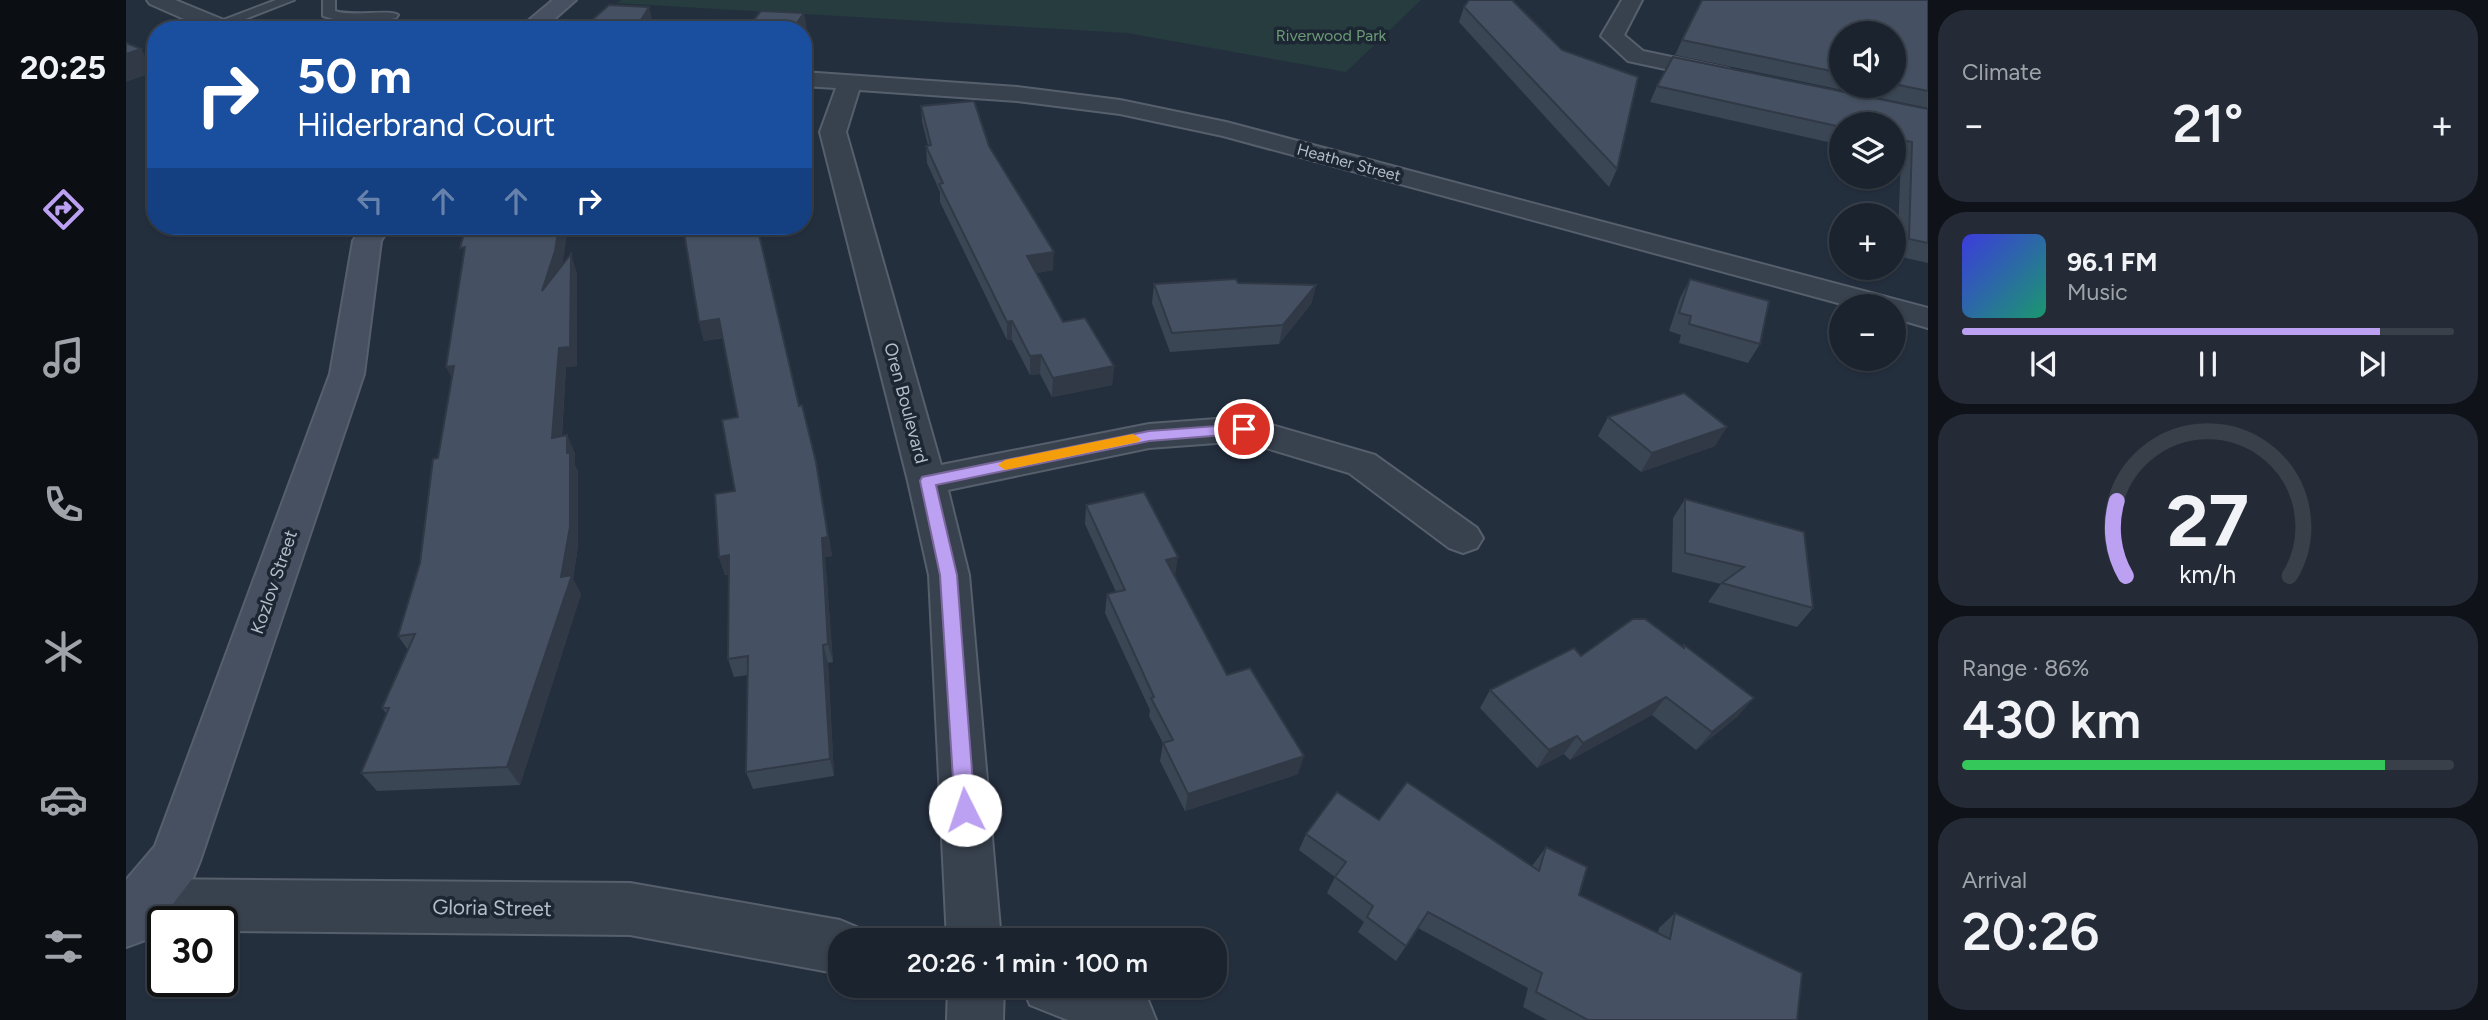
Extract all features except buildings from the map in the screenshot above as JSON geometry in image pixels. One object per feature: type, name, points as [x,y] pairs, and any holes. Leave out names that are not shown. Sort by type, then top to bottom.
[{"type":"street","points":[[157,0],[207,21]]},
{"type":"street","points":[[539,21],[566,0]]},
{"type":"street","points":[[1632,0],[1612,36],[1636,56],[1740,78]]},
{"type":"street","name":"Heather Street","points":[[812,80],[1017,93],[1119,107],[1226,129],[1839,294]]},
{"type":"street","name":"Oren Boulevard","points":[[849,82],[833,132],[927,481],[949,575],[973,928]]},
{"type":"street","name":"Kozlov Street","points":[[133,913],[176,861],[348,374],[367,241],[371,235]]},
{"type":"street","points":[[1906,312],[1928,318]]},
{"type":"street","points":[[927,481],[1149,436],[1244,429],[1362,464],[1463,538]]},
{"type":"street","name":"Gloria Street","points":[[133,913],[630,909],[828,945]]},
{"type":"street","points":[[975,1020],[976,998]]},
{"type":"street","points":[[1083,998],[1128,1020]]},
{"type":"lane","points":[[228,21],[288,0]]},
{"type":"lane","points":[[329,0],[328,13],[340,18],[359,21],[391,15]]},
{"type":"green space","name":"Riverwood Park","points":[[622,0],[1421,0],[1346,72],[1127,33],[616,3]]},
{"type":"slow traffic","points":[[1005,465],[1133,439]]},
{"type":"route","points":[[965,810],[949,575],[927,481],[1149,436],[1244,429]]}]
